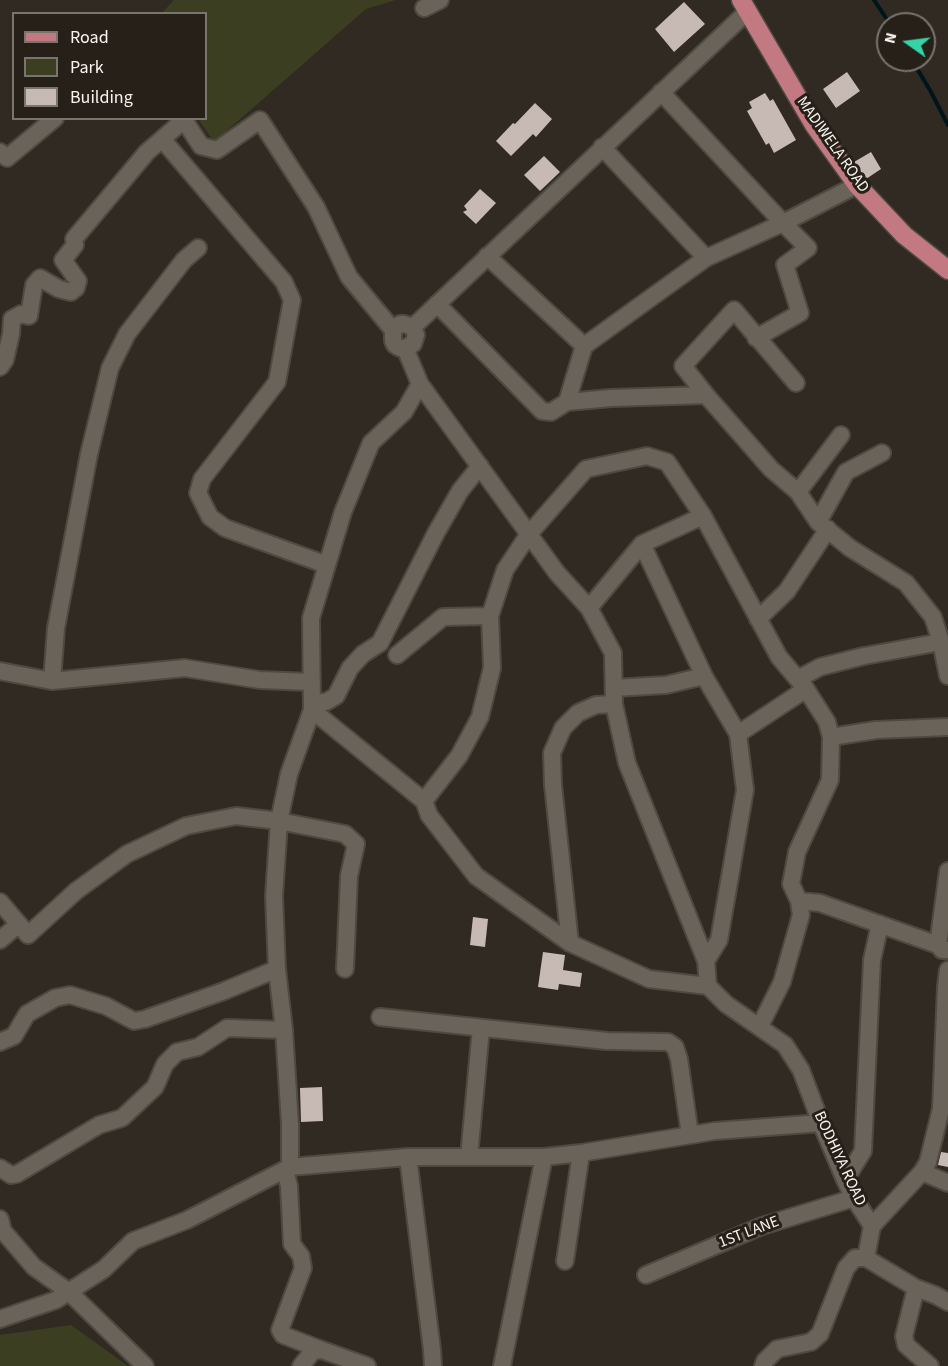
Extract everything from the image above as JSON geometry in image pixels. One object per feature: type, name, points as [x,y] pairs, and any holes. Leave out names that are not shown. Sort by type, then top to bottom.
[{"type":"main road","name":"MADIWELA ROAD","points":[[745,5],[814,124],[857,184],[904,235],[948,270]]},
{"type":"street","points":[[424,8],[440,0]]},
{"type":"street","points":[[412,327],[662,92],[745,5]]},
{"type":"street","points":[[662,92],[783,224],[808,248],[785,265],[800,313],[756,338]]},
{"type":"street","points":[[0,152],[7,158],[53,120]]},
{"type":"street","points":[[0,367],[5,360],[12,319],[21,314],[29,316],[34,285],[40,278],[59,290],[71,292],[76,288],[78,281],[63,260],[75,245],[74,239],[147,152],[184,120],[201,146],[217,150],[260,120],[316,207],[349,277],[393,330],[393,340],[396,345],[400,348],[410,347],[416,340],[416,335],[409,324],[400,324],[393,330]]},
{"type":"street","points":[[162,139],[284,282],[292,300],[277,382],[202,480],[198,493],[210,517],[225,528],[327,565]]},
{"type":"street","points":[[602,147],[706,258]]},
{"type":"street","points":[[567,402],[584,346],[706,258],[783,224],[857,184]]},
{"type":"street","points":[[52,681],[58,617],[88,454],[110,368],[127,334],[184,260],[198,248]]},
{"type":"street","points":[[487,256],[584,346]]},
{"type":"street","points":[[437,304],[542,411],[551,412],[567,402],[706,395]]},
{"type":"street","points":[[796,382],[734,310],[683,366],[771,469],[798,492],[823,525],[850,548],[906,583],[933,617],[948,676]]},
{"type":"street","points":[[312,706],[424,801],[429,815],[476,876],[570,943],[649,979],[708,986],[706,961],[627,763],[614,696],[613,652],[589,608],[557,573],[420,384],[405,348]]},
{"type":"street","points":[[367,1366],[283,1335],[280,1330],[303,1268],[301,1256],[292,1244],[288,1169],[290,1124],[284,1030],[277,969],[274,896],[279,821],[289,774],[312,706],[311,618],[343,512],[371,443],[404,412],[420,384]]},
{"type":"street","points":[[798,492],[841,435]]},
{"type":"street","points":[[758,619],[787,591],[823,525],[846,472],[882,453]]},
{"type":"street","points":[[424,801],[459,756],[480,717],[492,668],[490,616],[505,570],[529,534],[586,470],[647,456],[667,462],[703,516],[779,657],[802,684],[827,722],[831,737],[830,780],[797,852],[791,884],[799,901],[801,915],[782,982],[760,1026]]},
{"type":"street","points":[[312,706],[336,696],[350,668],[363,654],[380,643],[435,533],[460,491],[480,466]]},
{"type":"street","points":[[589,608],[642,544],[703,516]]},
{"type":"street","points":[[642,544],[704,676],[738,734],[745,790],[718,940],[706,961]]},
{"type":"street","points":[[397,655],[443,617],[490,616]]},
{"type":"street","points":[[738,734],[820,667],[864,656],[941,642]]},
{"type":"street","points":[[0,670],[52,681],[185,668],[260,680],[312,682]]},
{"type":"street","points":[[570,943],[553,785],[552,753],[563,728],[578,713],[614,696],[704,676]]},
{"type":"street","points":[[831,737],[876,730],[948,727]]},
{"type":"street","points":[[0,902],[28,935],[76,891],[128,854],[186,826],[236,816],[279,821],[345,834],[356,844],[349,876],[345,969]]},
{"type":"street","points":[[799,901],[820,903],[943,947],[948,879]]},
{"type":"street","points":[[0,940],[19,924]]},
{"type":"street","points":[[845,1180],[863,1151],[872,960],[880,924]]},
{"type":"street","points":[[0,1042],[14,1036],[27,1014],[55,998],[70,995],[106,1006],[134,1021],[224,991],[277,969]]},
{"type":"street","points":[[872,1226],[922,1172],[928,1162],[941,1109],[948,970]]},
{"type":"street","name":"BODHIYA ROAD","points":[[708,986],[726,1004],[785,1045],[801,1070],[845,1180],[872,1226],[866,1258]]},
{"type":"street","points":[[380,1017],[607,1041],[668,1041],[675,1047],[679,1059],[690,1135]]},
{"type":"street","points":[[0,1168],[16,1174],[99,1125],[122,1118],[155,1087],[165,1065],[177,1052],[198,1047],[227,1028],[284,1030]]},
{"type":"street","points":[[469,1157],[481,1028]]},
{"type":"street","points":[[0,1319],[56,1300],[104,1269],[133,1241],[188,1220],[288,1169],[408,1157],[544,1157],[715,1131],[821,1123]]},
{"type":"street","points":[[565,1261],[581,1153]]},
{"type":"street","points":[[408,1157],[433,1366]]},
{"type":"street","points":[[502,1366],[544,1157]]},
{"type":"street","points":[[922,1172],[948,1183]]},
{"type":"street","name":"1ST LANE","points":[[646,1275],[762,1226],[854,1198]]},
{"type":"street","points":[[0,1219],[3,1231],[34,1267],[69,1292],[145,1366]]},
{"type":"street","points":[[763,1366],[777,1349],[811,1342],[819,1334],[846,1268],[855,1258],[866,1258],[916,1288],[948,1302]]},
{"type":"street","points":[[916,1288],[904,1336],[906,1345],[930,1366]]},
{"type":"street","points":[[301,1366],[313,1351],[322,1350]]},
{"type":"green space","points":[[174,0],[396,0],[366,9],[214,142],[199,120],[207,120],[207,12],[163,12]]},
{"type":"green space","points":[[71,1325],[128,1366],[0,1366],[0,1335]]},
{"type":"building","points":[[684,2],[705,24],[674,52],[655,29]]},
{"type":"building","points":[[847,72],[860,91],[836,108],[823,89]]},
{"type":"building","points":[[765,93],[770,101],[773,99],[796,140],[774,153],[769,143],[766,145],[747,111],[752,108],[749,102]]},
{"type":"building","points":[[535,103],[552,119],[536,137],[533,134],[511,156],[496,141]]},
{"type":"building","points":[[871,152],[881,169],[866,179],[854,162]]},
{"type":"building","points":[[544,156],[560,172],[540,191],[524,175]]},
{"type":"building","points":[[480,189],[496,203],[476,224],[463,212],[467,210],[464,206]]},
{"type":"building","points":[[473,917],[488,919],[485,947],[470,945]]},
{"type":"building","points":[[543,952],[565,955],[563,970],[582,973],[580,987],[559,984],[558,990],[538,987]]},
{"type":"building","points":[[322,1087],[323,1121],[301,1122],[300,1088]]},
{"type":"building","points":[[941,1152],[948,1153],[948,1167],[938,1165]]},
{"type":"waterway","points":[[874,0],[882,12]]},
{"type":"waterway","points":[[919,72],[948,125]]}]
